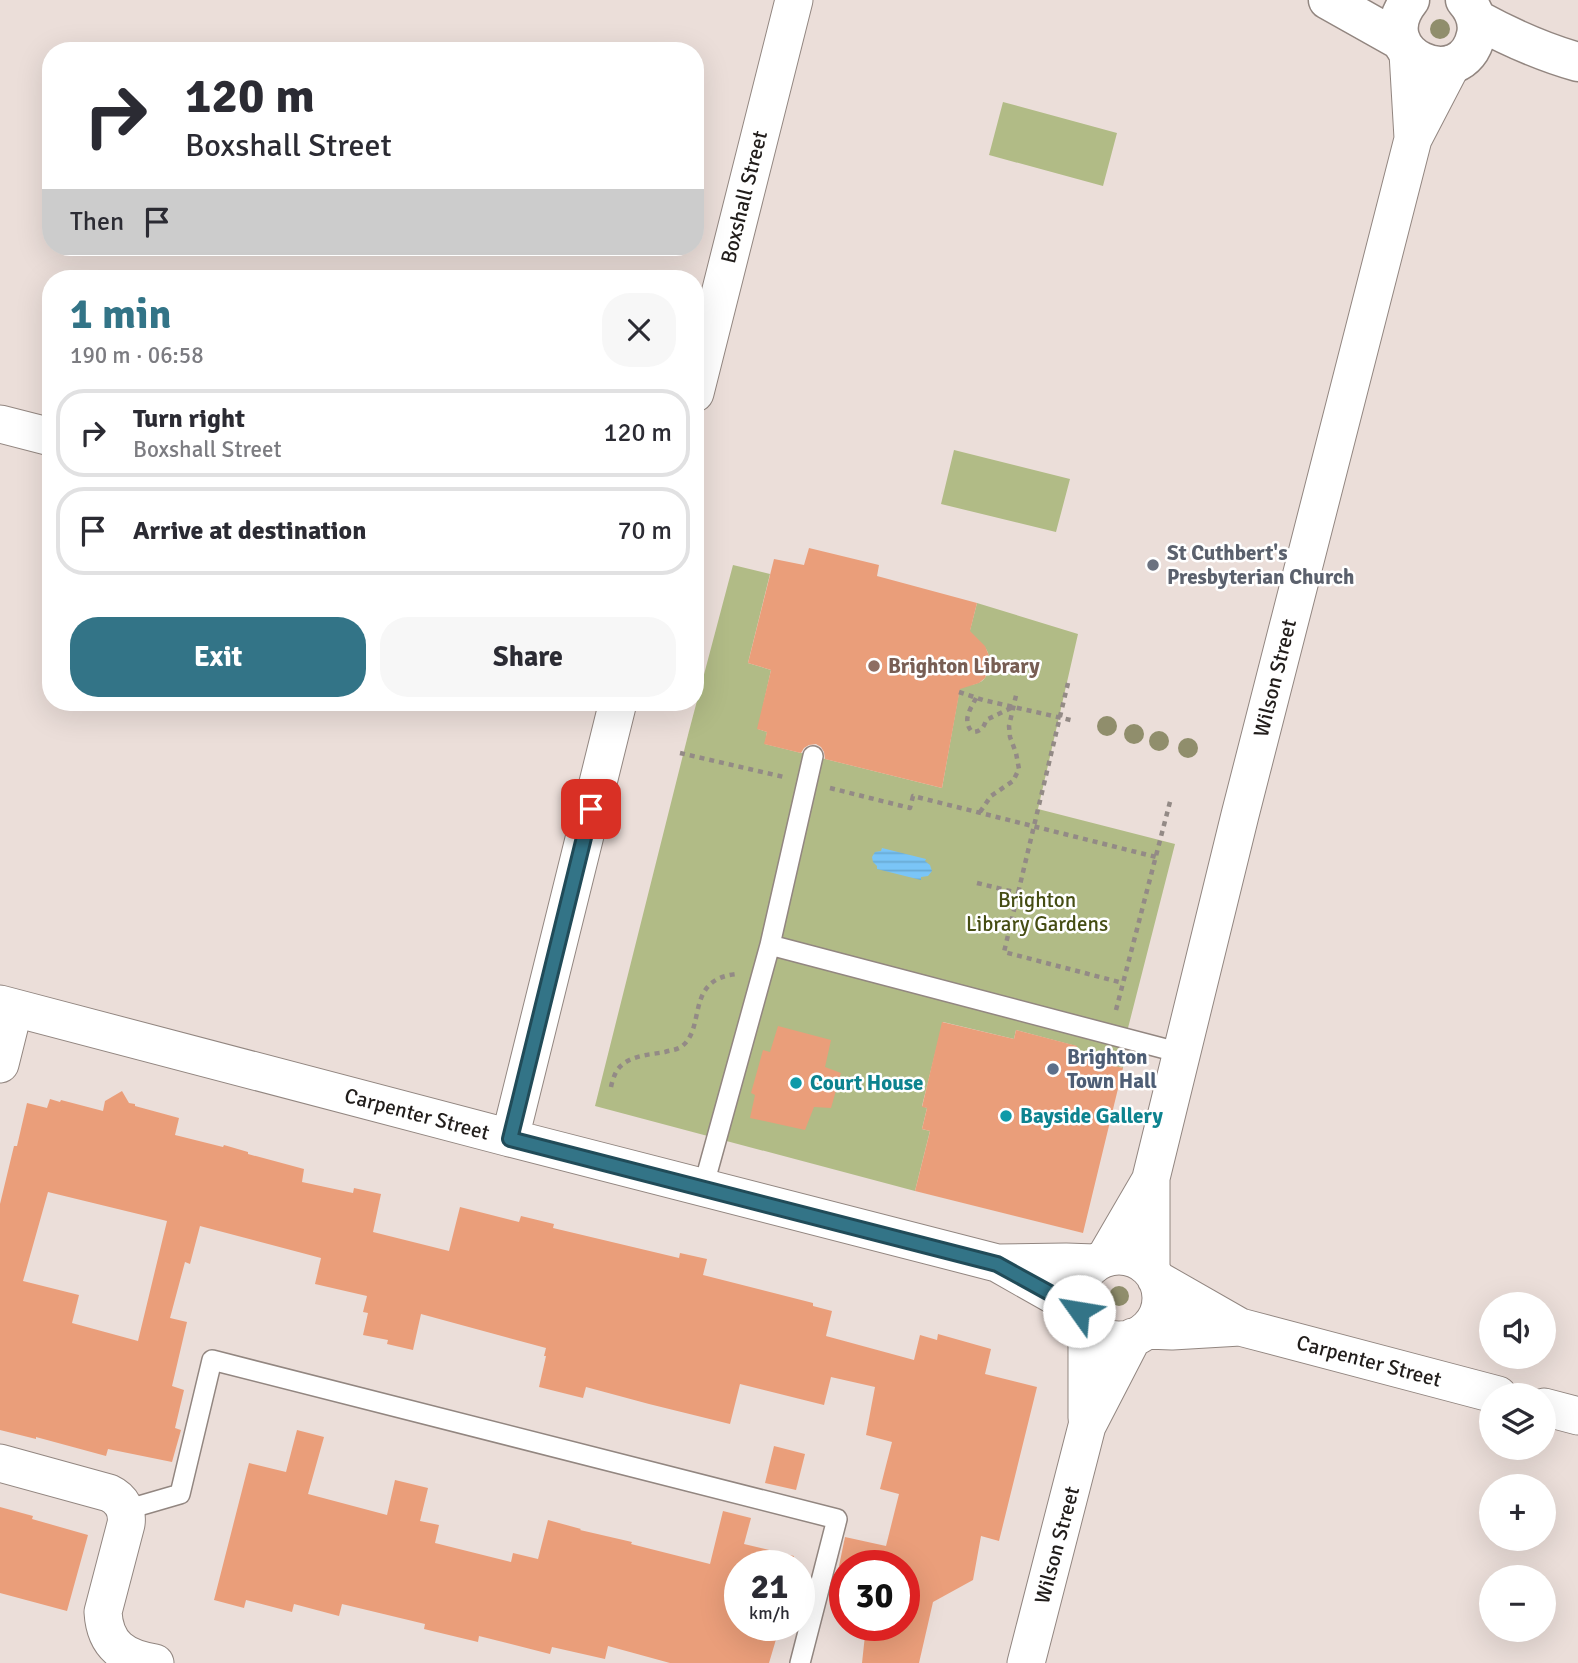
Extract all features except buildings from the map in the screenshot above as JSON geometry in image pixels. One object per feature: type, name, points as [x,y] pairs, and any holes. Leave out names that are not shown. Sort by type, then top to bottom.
[{"type":"street","name":"Boxshall Street","points":[[704,357],[794,0]]},
{"type":"street","points":[[1328,0],[1404,47],[1417,61],[1428,65],[1564,58]]},
{"type":"street","points":[[1404,47],[1398,30],[1399,19],[1410,0]]},
{"type":"street","points":[[1455,63],[1467,54],[1477,31],[1469,5]]},
{"type":"street","points":[[1469,5],[1506,34],[1564,58]]},
{"type":"street","name":"Wilson Street","points":[[1404,47],[1413,139]]},
{"type":"street","name":"Wilson Street","points":[[1153,1275],[1152,1178],[1181,1053],[1413,139],[1455,63]]},
{"type":"street","points":[[0,424],[42,435]]},
{"type":"street","points":[[510,1139],[616,711]]},
{"type":"street","points":[[0,1063],[7,1006]]},
{"type":"street","name":"Carpenter Street","points":[[7,1006],[997,1264],[1057,1297],[1083,1318]]},
{"type":"street","name":"Wilson Street","points":[[1100,1260],[1152,1178]]},
{"type":"street","points":[[1118,1256],[1130,1257],[1153,1275],[1160,1292],[1160,1306],[1155,1319],[1139,1333],[1121,1339],[1108,1338],[1097,1333],[1083,1318],[1077,1298],[1079,1284],[1085,1272],[1100,1260],[1118,1256]]},
{"type":"street","name":"Carpenter Street","points":[[997,1264],[1100,1260]]},
{"type":"street","name":"Carpenter Street","points":[[1153,1275],[1240,1326],[1479,1390]]},
{"type":"street","name":"Wilson Street","points":[[1083,1318],[1087,1426]]},
{"type":"street","name":"Carpenter Street","points":[[1139,1333],[1240,1326]]},
{"type":"street","name":"Wilson Street","points":[[1026,1663],[1087,1426],[1139,1333]]},
{"type":"street","points":[[1556,1410],[1578,1416]]},
{"type":"street","points":[[0,1463],[109,1493],[119,1500],[125,1510],[127,1524],[103,1612],[104,1626],[108,1637],[127,1655],[155,1663]]},
{"type":"lane","points":[[702,1188],[770,945],[813,756]]},
{"type":"lane","points":[[770,945],[1181,1053]]},
{"type":"lane","points":[[125,1510],[180,1494],[212,1360],[837,1519],[800,1663]]},
{"type":"path","points":[[1068,683],[1004,952],[1123,983]]},
{"type":"path","points":[[980,813],[991,796],[1013,781],[1019,769],[1009,726],[1017,691]]},
{"type":"path","points":[[959,692],[1076,721]]},
{"type":"path","points":[[976,698],[966,718],[967,726],[972,732],[984,727],[986,720],[1013,707]]},
{"type":"path","points":[[680,753],[910,808],[913,796],[1156,857]]},
{"type":"path","points":[[1110,1035],[1171,798]]},
{"type":"path","points":[[977,883],[1018,893]]},
{"type":"path","points":[[611,1087],[616,1072],[632,1058],[677,1049],[684,1045],[690,1036],[701,996],[709,986],[731,974],[742,973],[760,981]]},
{"type":"green space","points":[[1003,102],[1117,133],[1103,186],[989,155]]},
{"type":"green space","points":[[954,450],[1070,479],[1056,532],[941,504]]},
{"type":"green space","name":"Brighton Library Gardens","points":[[733,565],[770,574],[748,663],[771,670],[758,729],[767,732],[765,744],[942,788],[960,687],[982,681],[989,668],[986,649],[969,634],[977,603],[1078,634],[1038,809],[1175,844],[1128,1028],[1123,1068],[1075,1056],[1076,1046],[1016,1030],[1014,1039],[943,1022],[922,1106],[927,1108],[922,1129],[930,1131],[915,1191],[595,1106],[694,711],[704,711],[704,674]]},
{"type":"water","points":[[882,848],[926,859],[932,871],[928,876],[921,877],[921,880],[877,869],[872,857]]},
{"type":"place","name":"St Cuthbert's Presbyterian Church","points":[[1153,565]]},
{"type":"place","name":"Brighton Library","points":[[874,666]]},
{"type":"place","name":"Brighton Town Hall","points":[[1053,1069]]},
{"type":"place","name":"Court House","points":[[796,1083]]},
{"type":"place","name":"Bayside Gallery","points":[[1006,1116]]},
{"type":"route","points":[[591,809],[510,1139],[997,1264],[1079,1311]]}]
